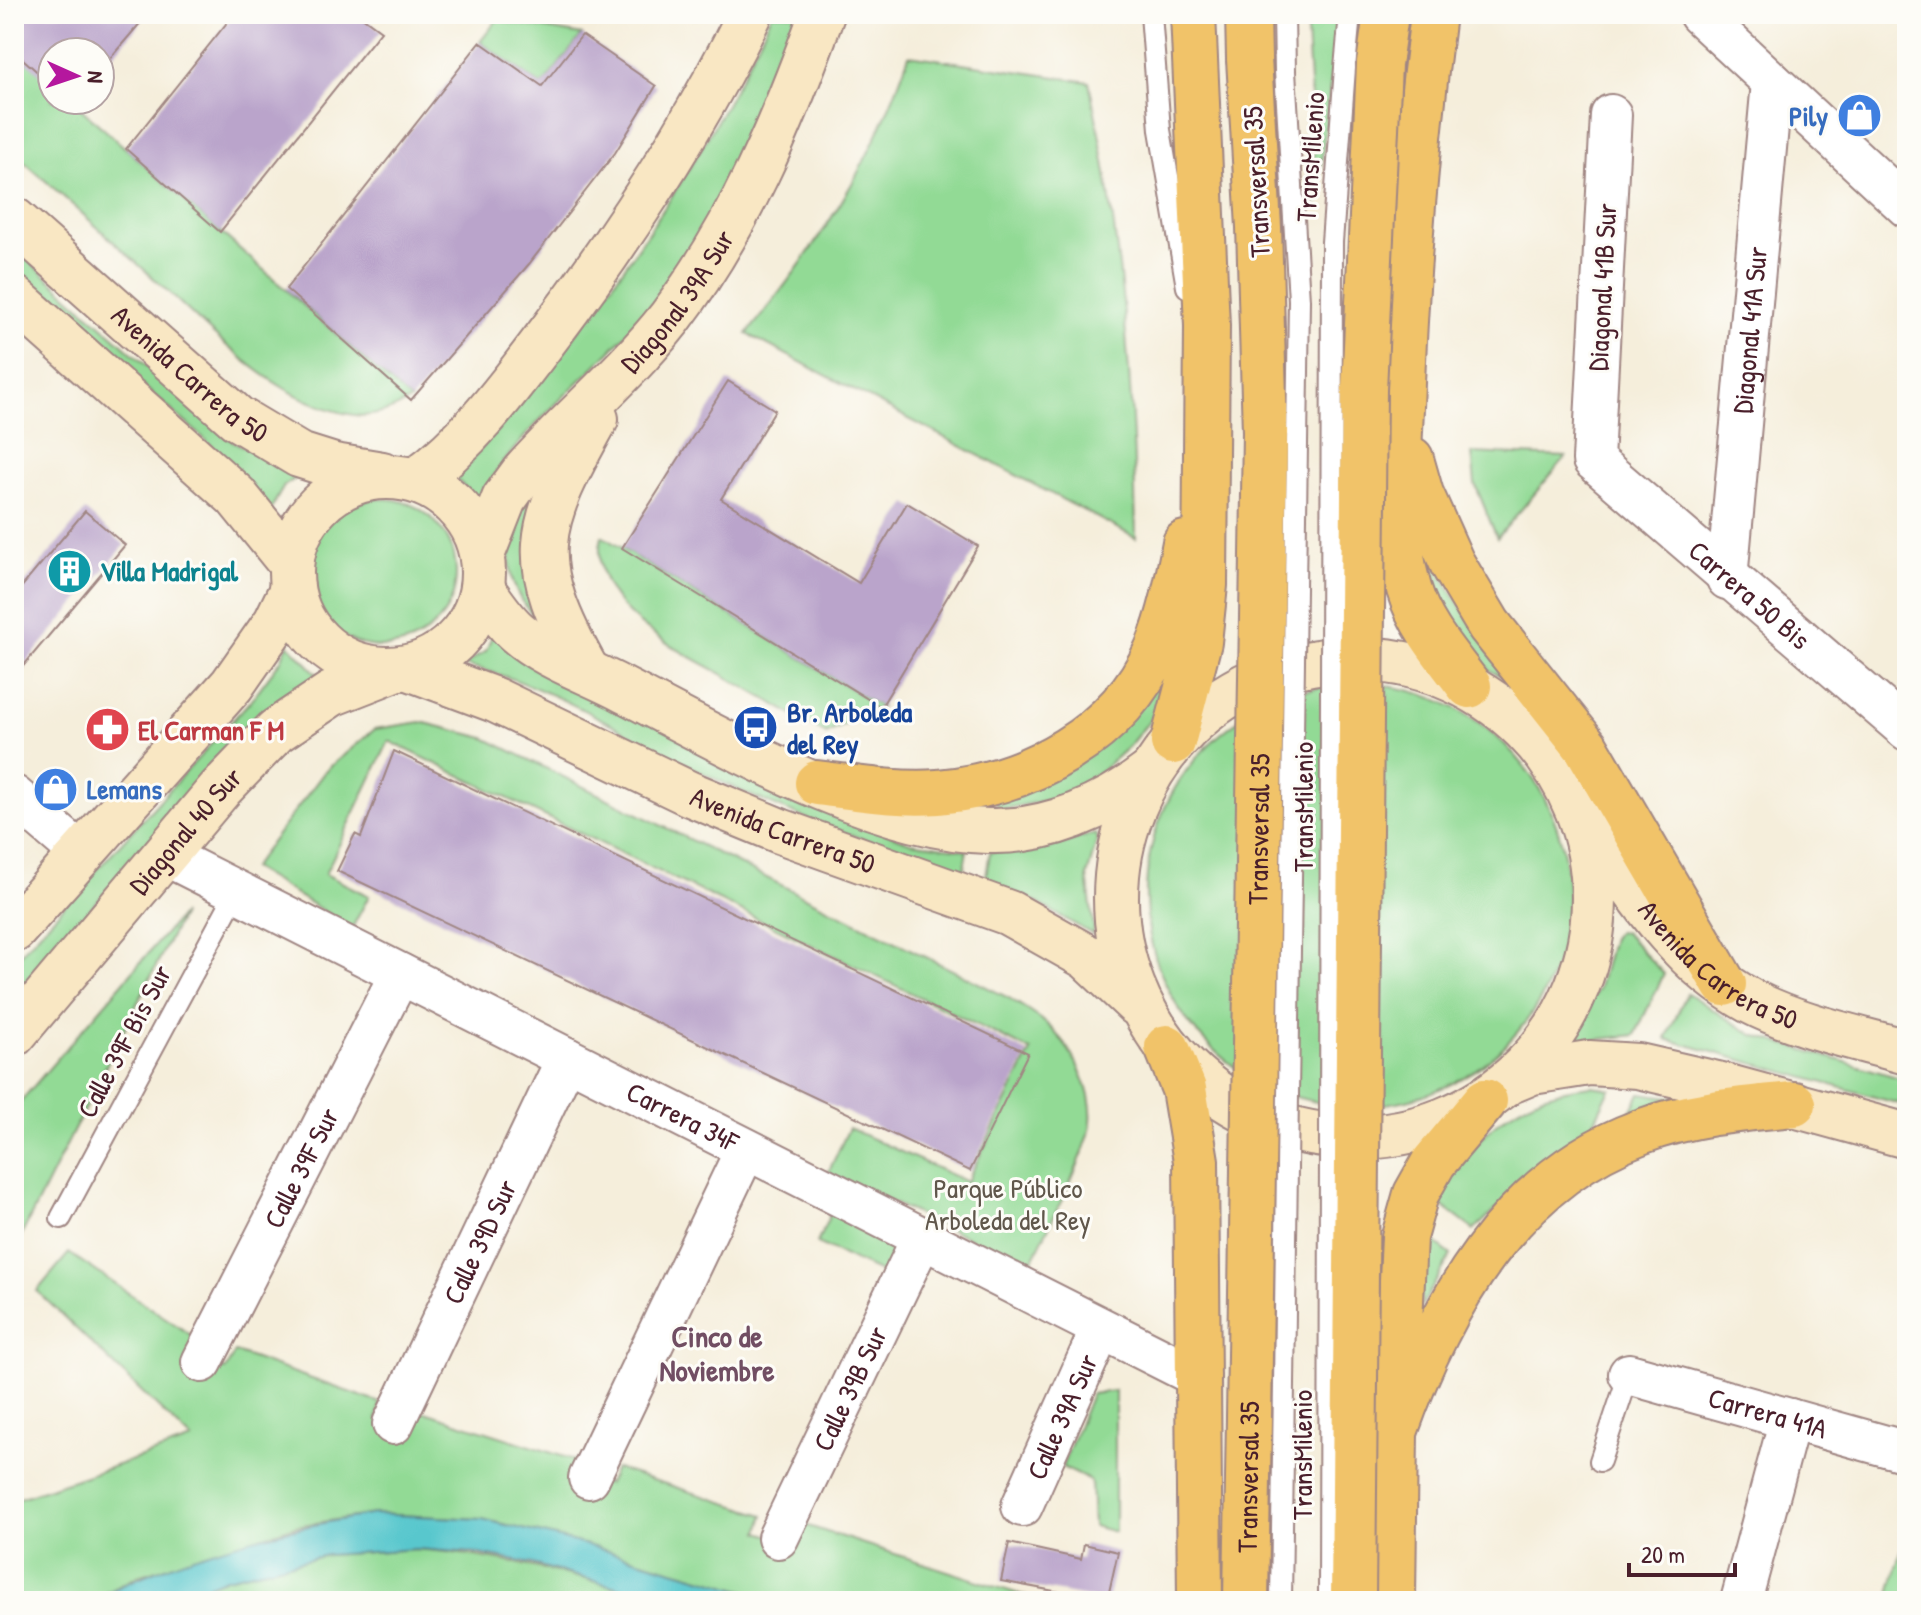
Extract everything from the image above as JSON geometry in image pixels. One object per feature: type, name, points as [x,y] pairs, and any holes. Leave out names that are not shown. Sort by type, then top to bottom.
[{"type":"highway","points":[[1162,757],[1199,642],[1205,585],[1206,278],[1193,14]]},
{"type":"highway","name":"Transversal 35","points":[[1246,1601],[1265,432],[1259,227],[1267,65],[1248,14]]},
{"type":"highway","points":[[1353,1601],[1364,390],[1362,66],[1386,14]]},
{"type":"highway","points":[[1433,14],[1411,231],[1398,503],[1409,587],[1431,636],[1469,686]]},
{"type":"highway","points":[[817,783],[936,792],[983,786],[1037,767],[1067,751],[1105,721],[1136,683],[1156,651],[1166,622],[1187,535],[1207,406]]},
{"type":"highway","points":[[1401,422],[1421,494],[1452,563],[1489,625],[1586,747],[1724,984]]},
{"type":"highway","points":[[1167,1047],[1184,1089],[1196,1161],[1200,1601]]},
{"type":"highway","points":[[1393,1601],[1401,1262],[1408,1216],[1434,1162],[1499,1090]]},
{"type":"highway","points":[[1395,1432],[1425,1351],[1443,1317],[1482,1256],[1515,1215],[1551,1183],[1637,1133],[1713,1112],[1794,1104]]},
{"type":"main road","points":[[406,478],[477,427],[603,262],[690,126],[750,14]]},
{"type":"main road","name":"Diagonal 39A Sur","points":[[482,572],[504,499],[523,473],[669,319],[739,212],[787,109],[822,14]]},
{"type":"main road","name":"Avenida Carrera 50","points":[[14,220],[237,418],[299,455],[334,466],[406,478]]},
{"type":"main road","points":[[14,298],[236,496],[291,577],[300,616],[316,639],[337,657],[363,668],[399,670],[435,658],[457,640],[474,617],[482,572],[474,531],[459,509],[440,492],[406,478],[366,478],[338,490],[314,509],[298,535],[291,577],[276,622],[232,685],[14,930]]},
{"type":"main road","points":[[587,671],[550,597],[544,565],[546,532],[553,498],[622,372]]},
{"type":"main road","name":"Avenida Carrera 50","points":[[482,572],[517,632],[587,671],[817,783],[885,811],[936,826],[1012,831],[1055,822],[1112,799],[1224,698],[1259,677],[1311,661],[1366,658],[1419,666],[1469,686],[1515,719],[1552,761],[1578,810],[1668,932],[1724,984],[1778,1014],[1907,1052]]},
{"type":"main road","name":"Avenida Carrera 50","points":[[399,670],[495,700],[677,787],[780,831],[1020,918],[1087,957],[1142,1009]]},
{"type":"main road","name":"Diagonal 40 Sur","points":[[14,1034],[165,855],[276,731],[331,694],[399,670]]},
{"type":"main road","points":[[1162,757],[1126,829],[1116,890],[1122,951],[1142,1009],[1167,1047],[1208,1089],[1259,1119],[1315,1136],[1374,1138],[1432,1127],[1532,1072],[1589,1063],[1638,1066],[1794,1104],[1907,1136]]},
{"type":"main road","points":[[1499,1090],[1546,1044],[1565,1012],[1588,955],[1595,906],[1591,858],[1578,810]]},
{"type":"street","points":[[1712,18],[1772,82],[1907,207]]},
{"type":"street","name":"Diagonal 41A Sur","points":[[1727,579],[1772,82]]},
{"type":"street","name":"Diagonal 41B Sur","points":[[1593,460],[1611,115]]},
{"type":"street","name":"Carrera 50 Bis","points":[[1593,460],[1727,579],[1907,730]]},
{"type":"street","points":[[14,796],[82,854]]},
{"type":"street","name":"Carrera 34F","points":[[165,855],[1200,1378]]},
{"type":"street","name":"Calle 39F Sur","points":[[202,1362],[400,974]]},
{"type":"street","name":"Calle 39D Sur","points":[[393,1424],[567,1058]]},
{"type":"street","points":[[589,1478],[746,1149]]},
{"type":"street","name":"Calle 39B Sur","points":[[778,1538],[922,1238]]},
{"type":"street","name":"Calle 39A Sur","points":[[1022,1506],[1101,1329]]},
{"type":"street","name":"Carrera 41A","points":[[1629,1374],[1907,1452]]},
{"type":"street","points":[[1741,1601],[1790,1419]]},
{"type":"lane","points":[[739,212],[789,124],[843,14]]},
{"type":"lane","points":[[1151,14],[1160,130],[1207,406]]},
{"type":"lane","name":"TransMilenio","points":[[1281,1601],[1299,300],[1267,65],[1284,14]]},
{"type":"lane","name":"TransMilenio","points":[[1329,1601],[1332,242],[1362,66],[1350,14]]},
{"type":"lane","name":"Calle 39F Bis Sur","points":[[61,1218],[237,891]]},
{"type":"lane","points":[[1600,1461],[1629,1374]]},
{"type":"green space","points":[[772,14],[800,14],[736,168],[696,242],[648,310],[514,449],[479,501],[455,478],[547,371],[631,258],[707,139]]},
{"type":"green space","points":[[1306,14],[1338,14],[1317,205]]},
{"type":"green space","points":[[497,20],[582,35],[542,86],[480,42]]},
{"type":"green space","points":[[14,50],[36,69],[36,116],[89,116],[411,400],[376,414],[354,415],[324,407],[269,379],[219,339],[14,153]]},
{"type":"green space","points":[[909,55],[1089,82],[1110,195],[1124,308],[1136,538],[747,334],[842,202],[878,132]]},
{"type":"green space","points":[[14,248],[229,439],[299,476],[284,486],[268,514],[207,441],[14,275]]},
{"type":"green space","points":[[1472,453],[1566,457],[1497,538],[1475,484]]},
{"type":"green space","points":[[539,474],[556,633],[529,611],[520,598],[510,569],[512,537],[519,512]]},
{"type":"green space","points":[[382,499],[410,505],[434,521],[450,545],[456,573],[450,601],[434,625],[410,641],[382,647],[354,641],[330,625],[314,601],[308,573],[314,545],[330,521],[354,505]]},
{"type":"green space","points":[[602,536],[881,707],[826,734],[660,638],[620,604],[607,584],[600,561]]},
{"type":"green space","points":[[1417,536],[1505,678],[1480,666],[1432,604]]},
{"type":"green space","points":[[494,631],[787,795],[910,842],[967,850],[963,873],[783,809],[724,783],[597,716],[531,686],[464,665],[486,651]]},
{"type":"green space","points":[[1185,638],[1164,703],[1129,746],[1088,783],[1064,797],[998,810],[996,799]]},
{"type":"green space","points":[[288,644],[320,677],[286,693],[256,722],[14,995],[14,961],[252,699],[281,660]]},
{"type":"green space","points":[[1357,684],[1378,685],[1438,700],[1474,720],[1506,746],[1532,778],[1552,814],[1567,874],[1567,916],[1552,976],[1532,1012],[1506,1044],[1474,1070],[1438,1090],[1378,1105],[1357,1106],[1336,1105],[1276,1090],[1240,1070],[1208,1044],[1182,1012],[1162,976],[1147,916],[1146,895],[1147,874],[1162,814],[1182,778],[1208,746],[1240,720],[1276,700],[1336,685]]},
{"type":"green space","name":"Parque Público Arboleda del Rey","points":[[421,722],[485,738],[1009,998],[1046,1023],[1068,1049],[1083,1076],[1091,1106],[1091,1120],[1078,1166],[1030,1266],[828,1173],[849,1128],[967,1182],[1031,1051],[389,741],[325,874],[369,896],[352,928],[252,868],[326,770],[375,729]]},
{"type":"green space","points":[[1095,833],[1097,840],[1087,876],[1094,929],[1092,934],[1034,901],[985,882],[990,852],[1049,848]]},
{"type":"green space","points":[[182,914],[14,1250],[14,1109]]},
{"type":"green space","points":[[1618,931],[1625,933],[1664,974],[1635,1035],[1576,1042],[1571,1034],[1599,987],[1612,938]]},
{"type":"green space","points":[[1687,993],[1753,1035],[1907,1080],[1907,1106],[1666,1039]]},
{"type":"green space","points":[[1592,1086],[1610,1089],[1585,1141],[1522,1185],[1474,1230],[1432,1198],[1482,1137],[1517,1108],[1538,1098]]},
{"type":"green space","points":[[1640,1093],[1691,1100],[1628,1118]]},
{"type":"green space","points":[[832,1210],[898,1243],[884,1274],[817,1243]]},
{"type":"green space","points":[[1421,1232],[1451,1255],[1421,1307]]},
{"type":"green space","points":[[69,1253],[197,1339],[189,1355],[225,1370],[235,1352],[380,1403],[377,1419],[415,1430],[422,1411],[577,1461],[574,1474],[608,1484],[615,1468],[764,1515],[759,1532],[796,1543],[805,1525],[1041,1601],[780,1601],[583,1544],[482,1519],[374,1514],[296,1526],[138,1576],[91,1601],[14,1601],[14,1500],[192,1440],[37,1291]]},
{"type":"green space","points":[[1115,1391],[1115,1532],[1093,1526],[1091,1481],[1062,1467],[1091,1394]]},
{"type":"green space","points":[[1907,1531],[1907,1601],[1888,1601]]},
{"type":"green space","points":[[416,1549],[512,1562],[668,1601],[170,1601],[226,1578],[327,1555]]},
{"type":"water","points":[[374,1514],[482,1519],[583,1544],[780,1601],[668,1601],[532,1564],[474,1553],[416,1549],[327,1555],[226,1578],[170,1601],[91,1601],[158,1570],[228,1546]]},
{"type":"building","points":[[14,14],[148,14],[116,51],[116,36],[36,36],[36,71],[14,51]]},
{"type":"building","points":[[234,14],[358,14],[381,31],[220,232],[126,149]]},
{"type":"building","points":[[582,35],[656,86],[615,153],[529,264],[411,400],[286,289],[480,42],[542,86]]},
{"type":"building","points":[[728,381],[775,410],[721,499],[859,583],[907,503],[978,546],[881,707],[622,548]]},
{"type":"building","name":"Villa Madrigal","points":[[85,511],[125,545],[14,677],[14,596]]},
{"type":"building","points":[[394,751],[1028,1053],[970,1171],[337,871],[355,834],[361,837]]},
{"type":"building","points":[[1009,1543],[1081,1559],[1084,1544],[1118,1552],[1107,1601],[1001,1581]]},
{"type":"place","name":"Pily","points":[[1859,116]]},
{"type":"place","name":"Villa Madrigal","points":[[69,571]]},
{"type":"place","name":"Br. Arboleda del Rey","points":[[756,728]]},
{"type":"place","name":"El Carman F M","points":[[107,730]]},
{"type":"place","name":"Lemans","points":[[56,789]]},
{"type":"district","name":"Cinco de Noviembre","points":[[717,1354]]}]
